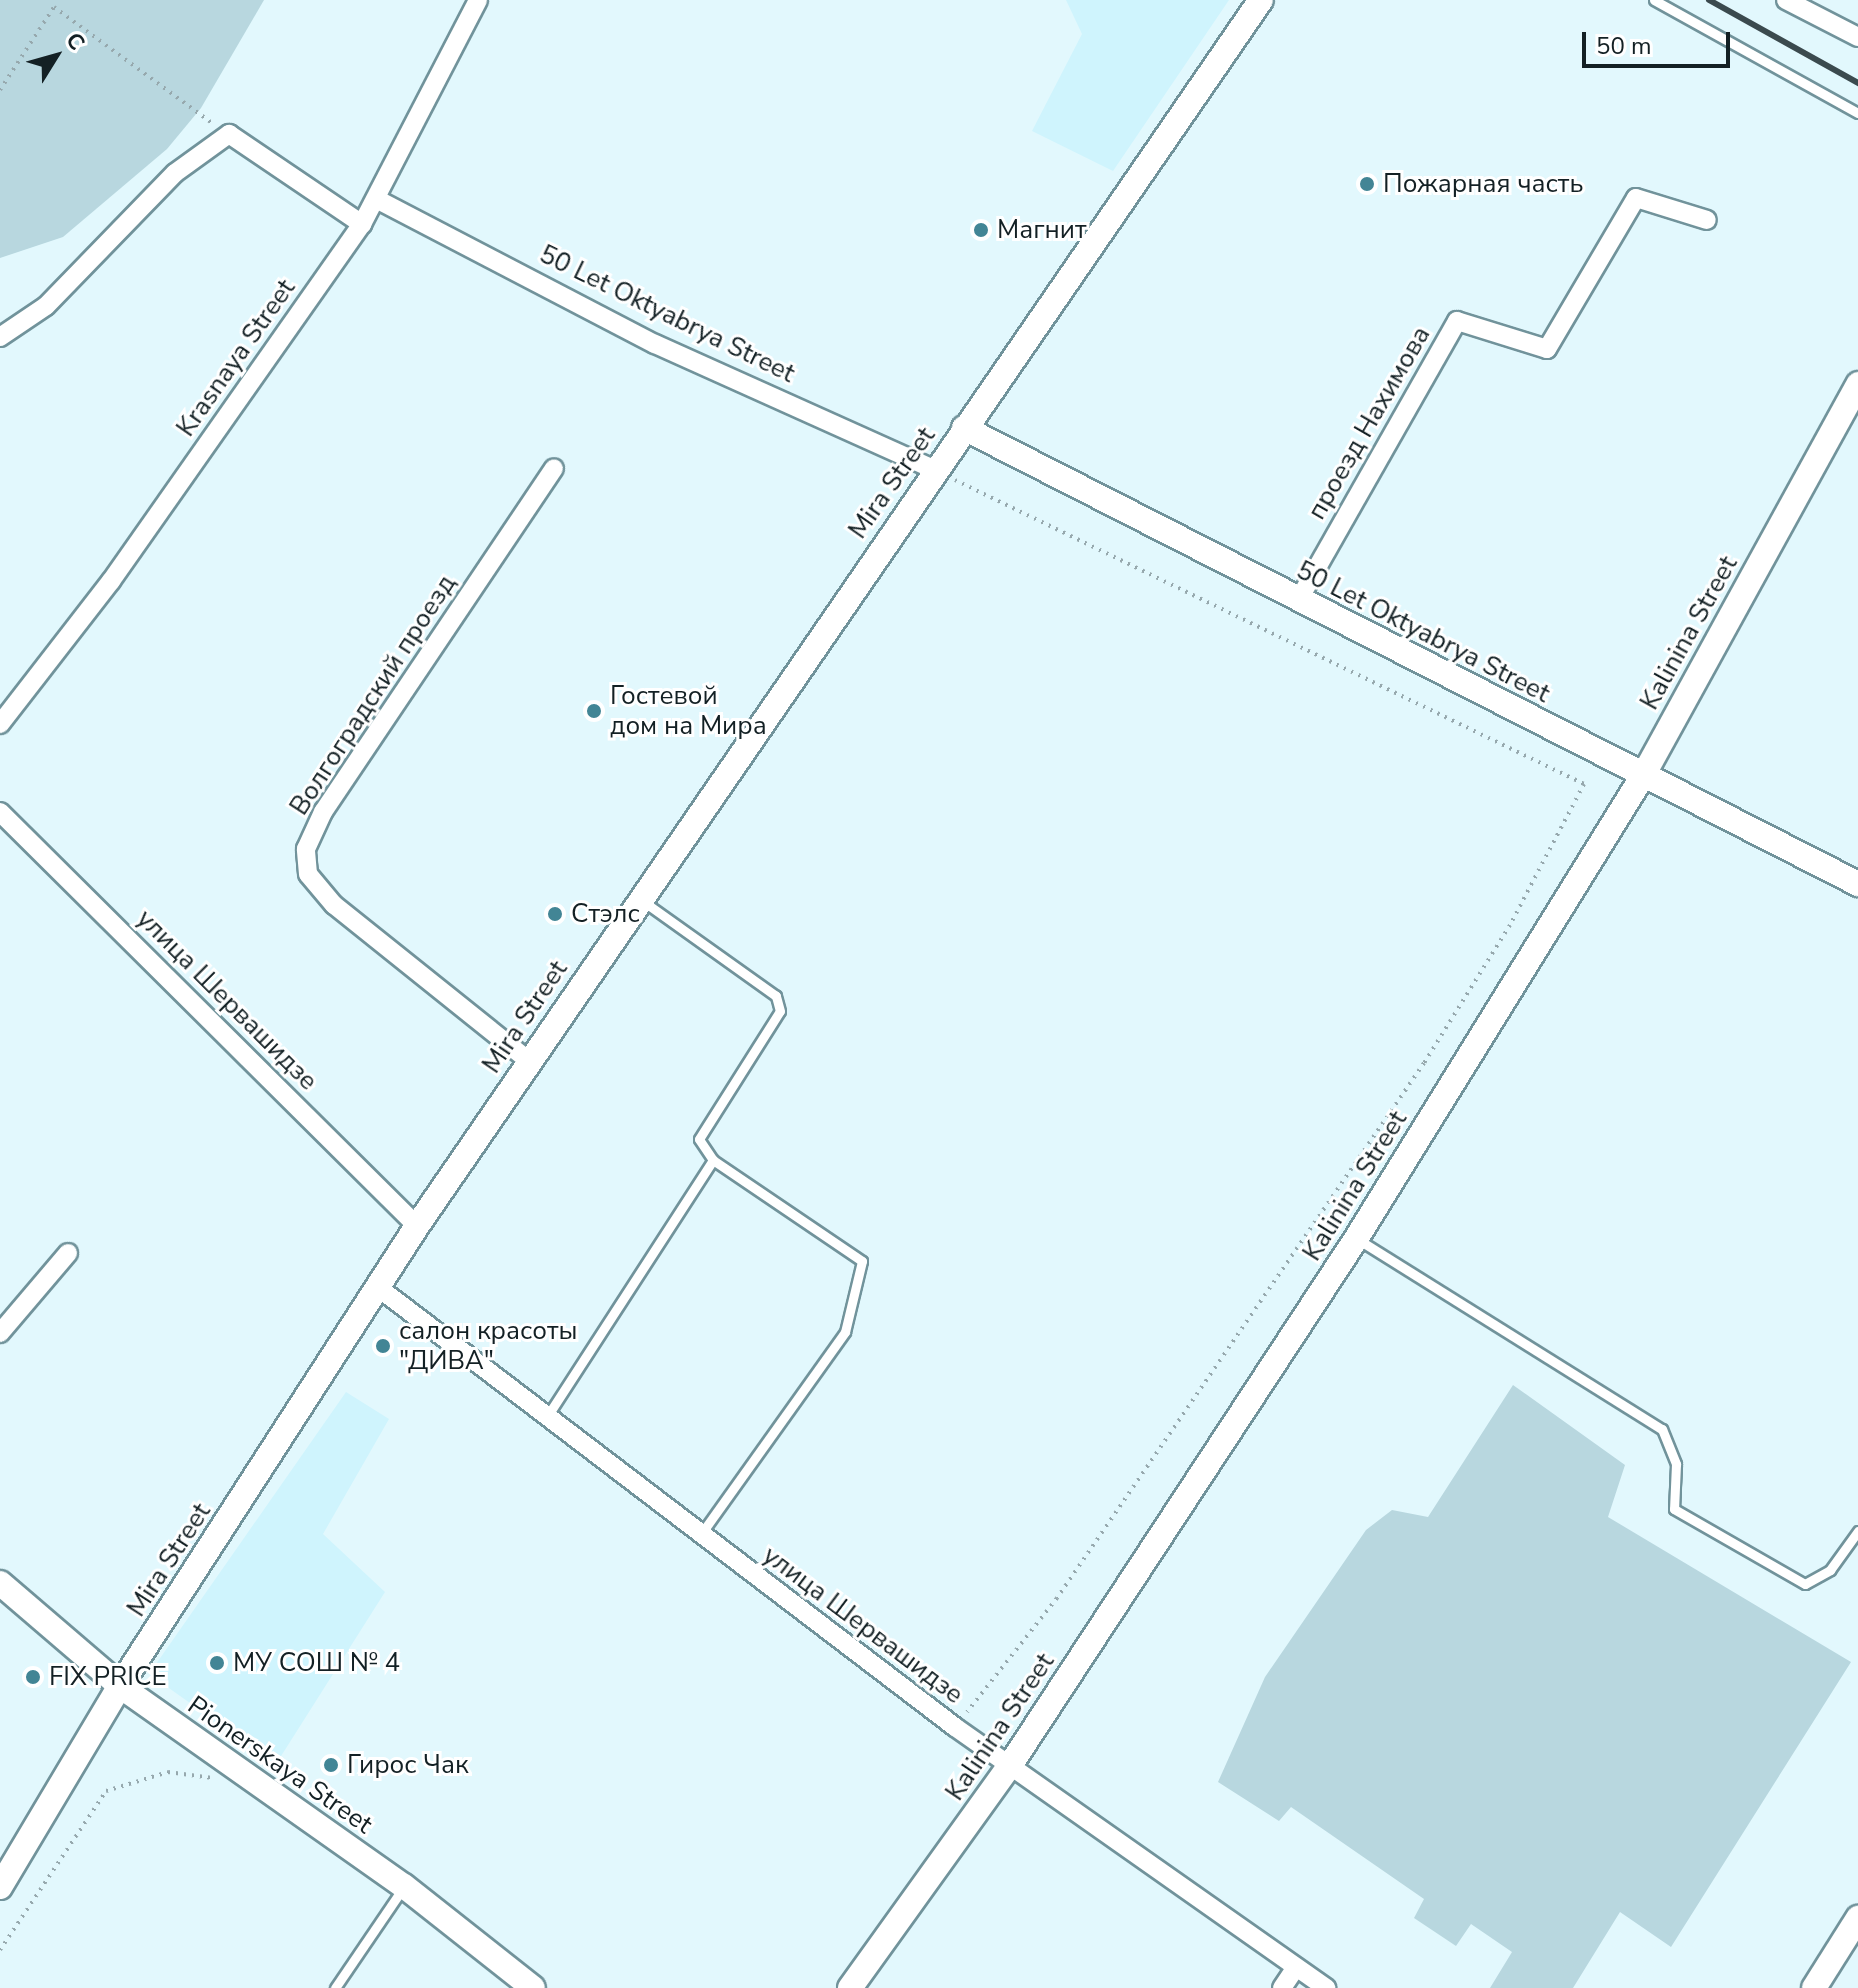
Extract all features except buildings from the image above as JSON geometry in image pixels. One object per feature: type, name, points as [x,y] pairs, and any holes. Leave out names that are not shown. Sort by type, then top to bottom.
[{"type":"street","name":"Krasnaya Street","points":[[0,724],[111,581],[378,200],[478,0]]},
{"type":"street","name":"Mira Street","points":[[0,1887],[120,1686],[417,1226],[1261,0]]},
{"type":"street","points":[[1786,0],[1858,37]]},
{"type":"street","points":[[0,337],[46,306],[175,173],[229,134],[362,224]]},
{"type":"street","name":"проезд Нахимова","points":[[1298,601],[1457,321],[1547,349],[1636,198],[1707,220]]},
{"type":"street","name":"50 Let Oktyabrya Street","points":[[378,200],[655,344],[935,470]]},
{"type":"street","name":"Kalinina Street","points":[[850,1988],[1009,1767],[1356,1239],[1644,774],[1858,384]]},
{"type":"street","name":"50 Let Oktyabrya Street","points":[[964,428],[1858,884]]},
{"type":"street","name":"Волгоградский проезд","points":[[529,1061],[334,905],[308,874],[306,849],[323,812],[554,468]]},
{"type":"street","name":"улица Шервашидзе","points":[[0,812],[417,1226]]},
{"type":"street","points":[[0,1333],[68,1253]]},
{"type":"street","name":"улица Шервашидзе","points":[[379,1288],[548,1415],[700,1536],[1009,1767],[1327,1988]]},
{"type":"street","name":"Pionerskaya Street","points":[[0,1583],[120,1686],[404,1886],[533,1988]]},
{"type":"street","points":[[1814,1988],[1858,1918]]},
{"type":"street","points":[[1282,1988],[1296,1967]]},
{"type":"lane","points":[[1654,0],[1858,113]]},
{"type":"lane","points":[[640,900],[776,996],[780,1011],[699,1139],[713,1160],[862,1261],[845,1332],[700,1536]]},
{"type":"lane","points":[[548,1415],[713,1160]]},
{"type":"lane","points":[[1356,1239],[1662,1429],[1676,1464],[1674,1509],[1805,1584],[1830,1570],[1858,1531]]},
{"type":"lane","points":[[335,1988],[404,1886]]},
{"type":"path","points":[[0,90],[54,7],[142,78],[229,134]]},
{"type":"path","points":[[935,470],[1584,784],[1510,925],[1407,1089],[1057,1598],[955,1727]]},
{"type":"path","points":[[0,1950],[106,1791],[168,1772],[259,1784]]},
{"type":"shaded area","points":[[0,0],[264,0],[201,108],[167,149],[63,237],[0,258]]},
{"type":"shaded area","points":[[1066,0],[1229,0],[1113,171],[1032,131],[1082,34]]},
{"type":"shaded area","points":[[1513,1385],[1625,1465],[1608,1517],[1851,1662],[1671,1947],[1620,1912],[1573,1988],[1490,1988],[1512,1952],[1471,1924],[1456,1946],[1414,1918],[1424,1899],[1291,1807],[1279,1821],[1218,1782],[1265,1677],[1366,1530],[1392,1510],[1428,1517]]},
{"type":"shaded area","points":[[346,1392],[389,1419],[323,1534],[385,1592],[276,1764],[149,1674]]},
{"type":"railway","points":[[1709,0],[1858,83]]},
{"type":"place","name":"Пожарная часть","points":[[1367,184]]},
{"type":"place","name":"Магнит","points":[[981,230]]},
{"type":"place","name":"Гостевой дом на Мира","points":[[594,711]]},
{"type":"place","name":"Стэлс","points":[[555,914]]},
{"type":"place","name":"салон красоты \"ДИВА\"","points":[[383,1346]]},
{"type":"place","name":"МУ СОШ № 4","points":[[217,1663]]},
{"type":"place","name":"FIX PRICE","points":[[33,1677]]},
{"type":"place","name":"Гирос Чак","points":[[331,1765]]}]
